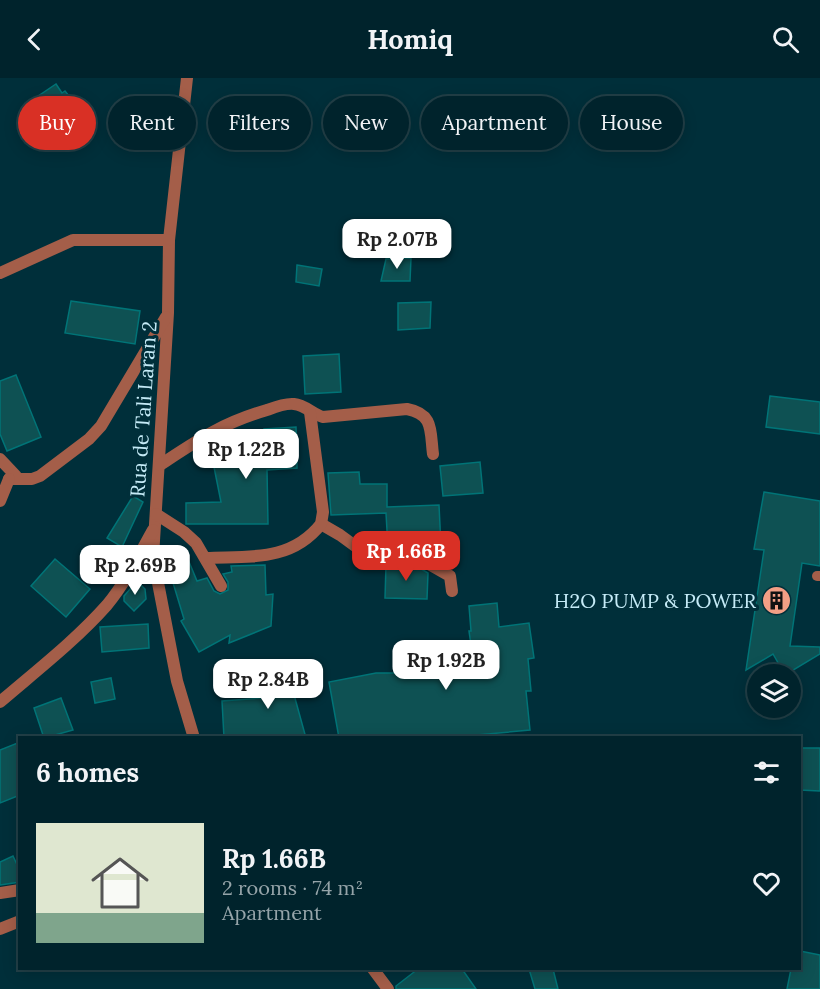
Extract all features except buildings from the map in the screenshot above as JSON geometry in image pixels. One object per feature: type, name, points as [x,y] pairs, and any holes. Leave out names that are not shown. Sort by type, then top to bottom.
[{"type":"street","name":"Rua de Tali Laran 2","points":[[188,78],[169,240],[168,313],[153,557],[177,681],[193,736]]},
{"type":"street","points":[[0,273],[73,240],[169,240]]},
{"type":"street","points":[[9,479],[32,479],[40,476],[89,439],[101,426],[168,313]]},
{"type":"street","points":[[160,465],[208,433],[238,418],[294,404],[316,415],[330,417],[407,409],[418,411],[429,422],[433,454]]},
{"type":"street","points":[[206,558],[279,554],[293,547],[321,524],[323,512],[310,412]]},
{"type":"street","points":[[0,459],[16,476],[9,479],[0,501]]},
{"type":"street","points":[[0,702],[66,646],[107,604],[127,576],[156,519],[184,532],[196,543],[221,586]]},
{"type":"street","points":[[321,524],[370,557],[416,556],[450,576],[452,591]]},
{"type":"street","points":[[0,893],[18,890]]},
{"type":"street","points":[[0,929],[18,922]]},
{"type":"street","points":[[374,970],[388,989]]},
{"type":"place","name":"H2O PUMP & POWER","points":[[777,600]]}]
